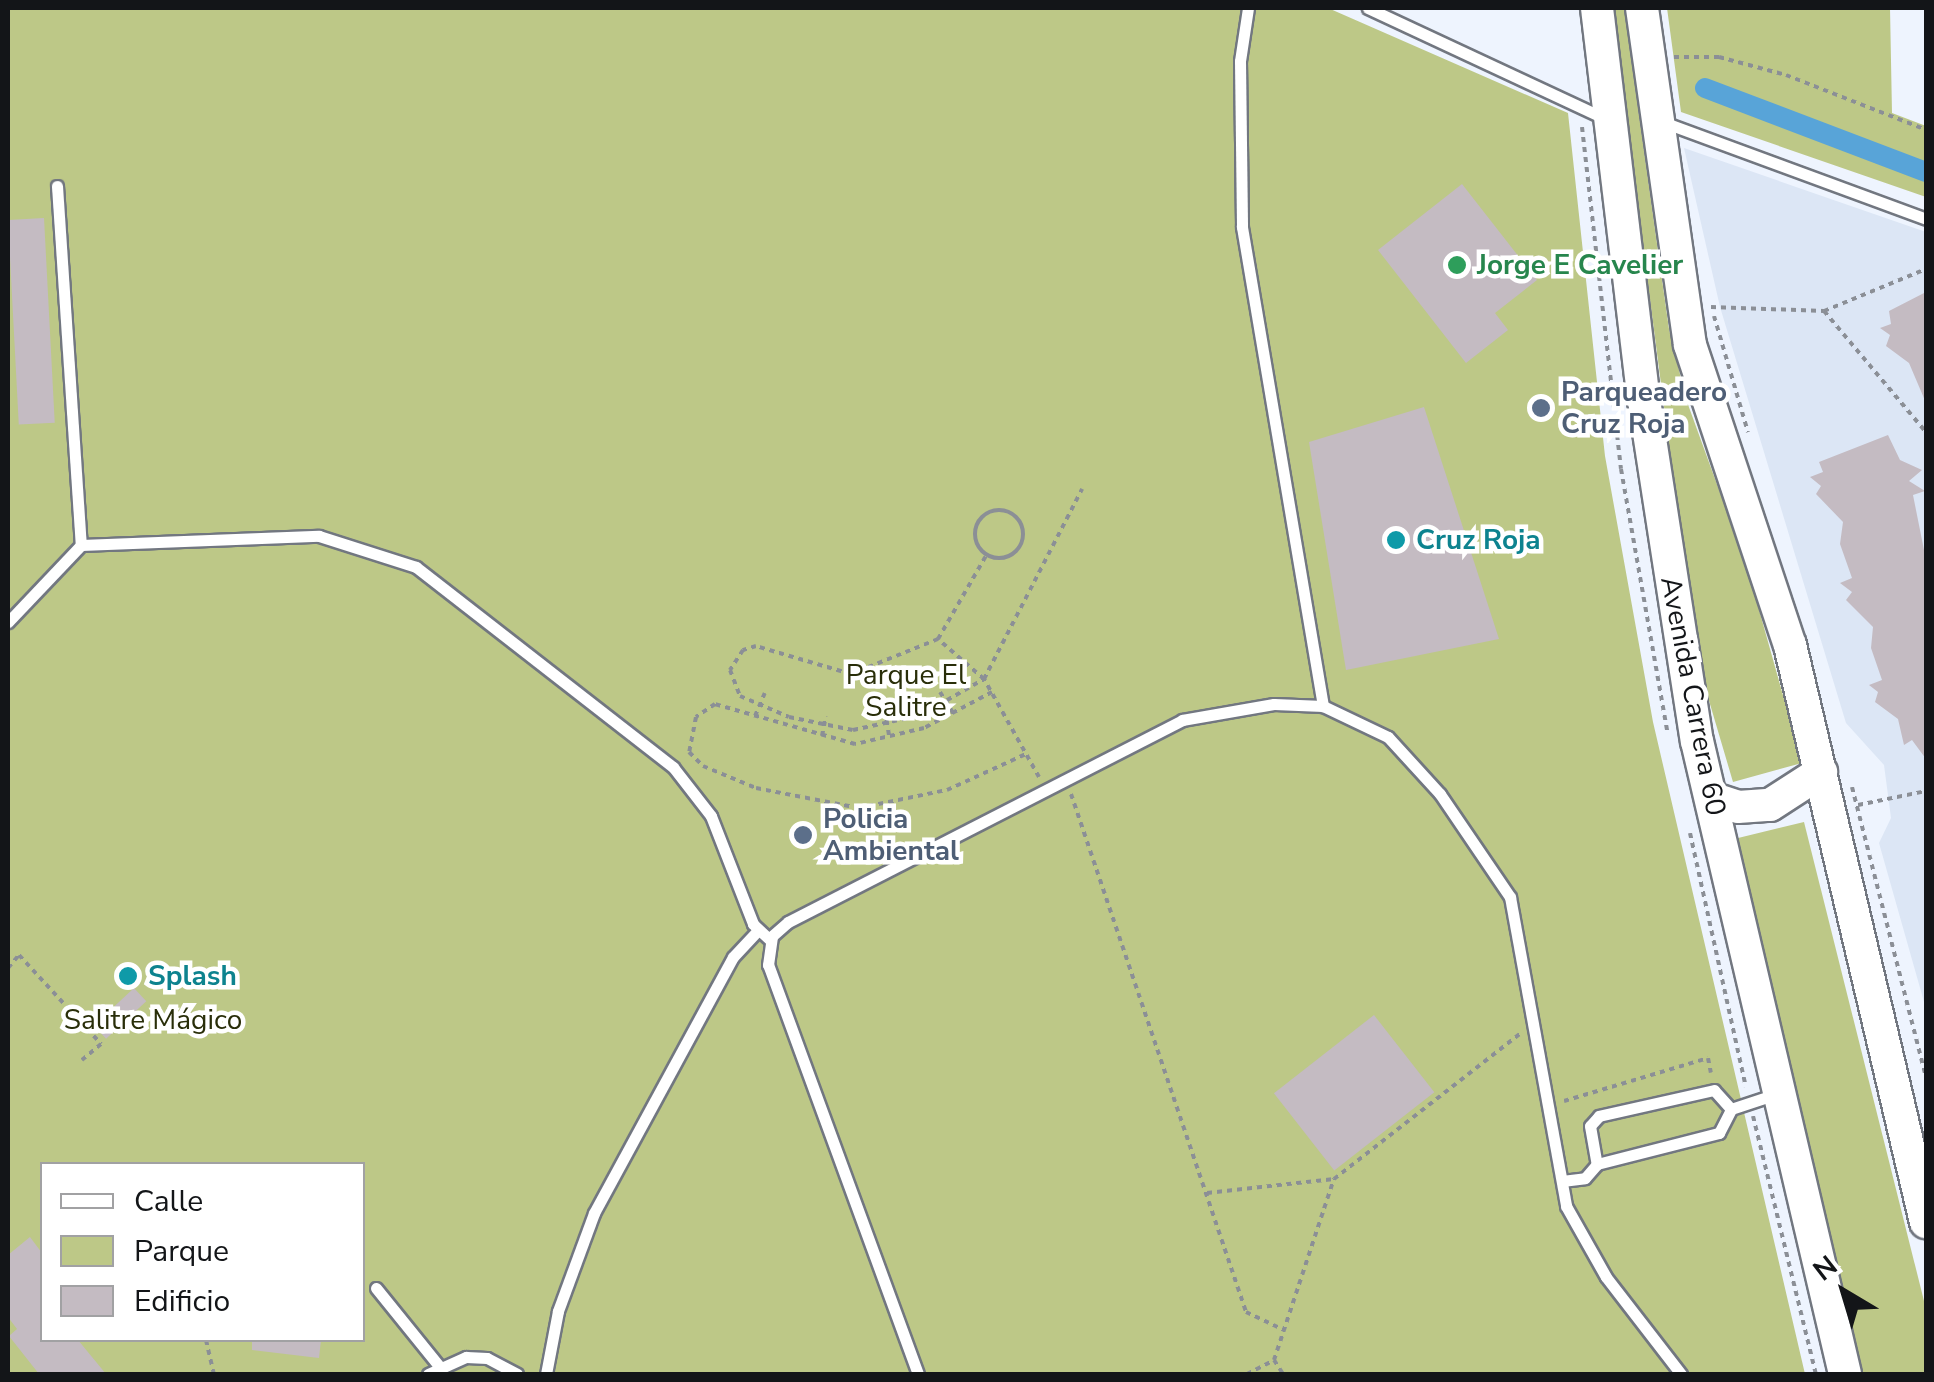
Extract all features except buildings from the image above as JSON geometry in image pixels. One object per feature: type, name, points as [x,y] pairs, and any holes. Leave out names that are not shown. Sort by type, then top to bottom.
[{"type":"main road","name":"Avenida Carrera 60","points":[[1597,8],[1670,582],[1711,798],[1845,1374]]},
{"type":"main road","points":[[1642,8],[1654,119],[1698,373],[1781,614],[1926,1222]]},
{"type":"main road","points":[[1711,798],[1738,807],[1770,805],[1821,772]]},
{"type":"lane","points":[[1248,8],[1240,61],[1242,227],[1324,706]]},
{"type":"lane","points":[[1368,8],[1610,120]]},
{"type":"lane","points":[[1654,119],[1926,219]]},
{"type":"lane","points":[[57,186],[82,545]]},
{"type":"lane","points":[[8,622],[82,545],[319,536],[416,568],[682,777],[712,816],[758,930],[770,940]]},
{"type":"lane","points":[[918,1374],[768,965],[770,940],[788,922],[1066,779],[1215,710],[1324,706],[1369,722],[1410,755],[1510,897],[1562,1181],[1584,1243],[1681,1374]]},
{"type":"lane","points":[[546,1374],[558,1312],[594,1213],[733,957],[758,930]]},
{"type":"lane","points":[[1598,1164],[1593,1120],[1714,1090],[1730,1109]]},
{"type":"lane","points":[[1562,1181],[1585,1178],[1598,1164],[1719,1132],[1730,1109],[1778,1094]]},
{"type":"lane","points":[[376,1288],[439,1366]]},
{"type":"lane","points":[[428,1374],[466,1356],[486,1358],[518,1374]]},
{"type":"path","points":[[1664,57],[1719,57],[1786,75],[1926,130]]},
{"type":"path","points":[[1711,306],[1824,311],[1926,269]]},
{"type":"path","points":[[1824,311],[1926,432]]},
{"type":"path","points":[[987,556],[938,638],[851,674],[756,646],[744,650],[730,681],[740,696],[760,704],[853,730],[887,723],[946,702],[984,679],[1082,489]]},
{"type":"path","points":[[992,511],[1008,512],[1020,522],[1020,545],[1002,558],[987,556],[976,544],[979,520],[992,511]]},
{"type":"path","points":[[938,638],[984,679],[1046,790]]},
{"type":"path","points":[[940,692],[952,713]]},
{"type":"path","points":[[992,692],[952,713],[856,744],[725,704],[705,708],[690,728],[690,752],[704,766],[756,788],[859,808],[947,790],[1026,754]]},
{"type":"path","points":[[755,716],[764,693]]},
{"type":"path","points":[[886,710],[889,736]]},
{"type":"path","points":[[822,736],[826,716]]},
{"type":"path","points":[[1066,779],[1246,1312],[1284,1330]]},
{"type":"path","points":[[1830,810],[1926,791]]},
{"type":"path","points":[[8,968],[19,956],[100,1044],[85,1058]]},
{"type":"path","points":[[1207,1193],[1334,1179],[1535,1022]]},
{"type":"path","points":[[1550,1105],[1708,1058],[1714,1090]]},
{"type":"path","points":[[1247,1374],[1274,1360],[1334,1179]]},
{"type":"path","points":[[206,1342],[214,1374]]},
{"type":"path","points":[[1274,1360],[1283,1374]]},
{"type":"shaded area","points":[[1684,148],[1926,232],[1926,1009],[1879,843],[1891,818],[1884,765],[1846,723],[1720,307]]},
{"type":"green space","name":"Parque El Salitre","points":[[8,8],[1328,8],[1568,113],[1605,456],[1653,722],[1805,1374],[8,1374]]},
{"type":"green space","points":[[1612,8],[1624,8],[1669,329],[1686,399],[1747,567],[1802,763],[1733,782],[1697,660]]},
{"type":"green space","points":[[1667,8],[1890,8],[1892,113],[1926,126],[1926,197],[1681,112]]},
{"type":"green space","points":[[1804,822],[1926,1309],[1926,1374],[1861,1374],[1734,839]]},
{"type":"waterway","points":[[1705,88],[1926,172]]},
{"type":"place","name":"Jorge E Cavelier","points":[[1457,265]]},
{"type":"place","name":"Parqueadero Cruz Roja","points":[[1541,408]]},
{"type":"place","name":"Cruz Roja","points":[[1396,540]]},
{"type":"place","name":"Policia Ambiental","points":[[803,835]]},
{"type":"place","name":"Splash","points":[[128,976]]},
{"type":"park label","name":"Salitre Mágico","points":[[153,1020]]}]
